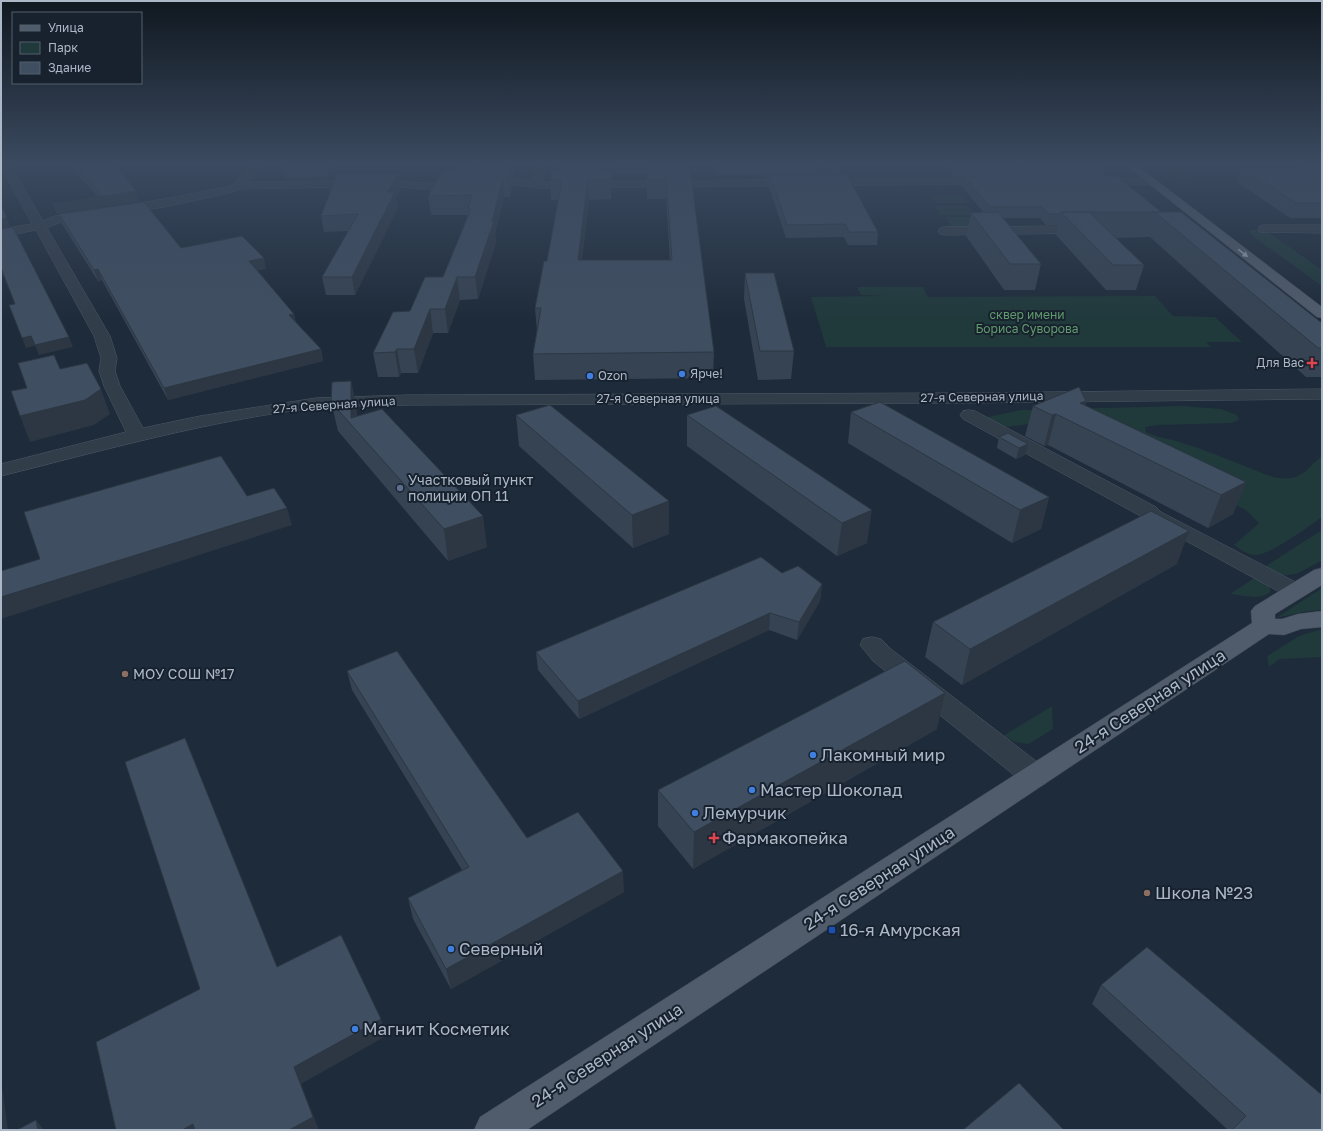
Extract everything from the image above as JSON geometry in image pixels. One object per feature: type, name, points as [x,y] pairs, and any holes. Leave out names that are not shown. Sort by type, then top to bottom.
[{"type":"main road","points":[[1205,216],[1322,314]]},
{"type":"main road","points":[[1233,229],[1251,242]]},
{"type":"main road","points":[[1322,575],[1263,611],[1264,626],[1284,627],[1298,622],[1322,619]]},
{"type":"main road","name":"24-я Северная улица","points":[[493,1130],[1264,626]]},
{"type":"street","points":[[34,216],[102,336],[109,358],[107,371],[112,386],[137,435]]},
{"type":"street","points":[[1,233],[40,226],[55,220],[82,216]]},
{"type":"street","points":[[1264,229],[1322,229]]},
{"type":"street","points":[[944,231],[1099,230]]},
{"type":"street","name":"27-я Северная улица","points":[[1,470],[137,435],[257,411],[316,404],[366,401],[1322,394]]},
{"type":"street","points":[[969,415],[1149,511],[1154,516],[1296,591]]},
{"type":"street","points":[[872,645],[882,655],[1035,776]]},
{"type":"green space","points":[[946,217],[979,217],[986,227],[951,227]]},
{"type":"green space","points":[[1250,230],[1265,230],[1322,270],[1322,286],[1250,234]]},
{"type":"green space","name":"сквер имени Бориса Суворова","points":[[857,287],[923,287],[928,297],[1155,296],[1173,316],[1215,317],[1242,342],[1206,342],[1211,347],[826,347],[811,297],[885,296],[861,295]]},
{"type":"green space","points":[[1183,406],[1221,409],[1237,415],[1239,420],[1232,423],[1160,425],[1145,427],[1146,432],[1192,446],[1277,478],[1295,477],[1307,470],[1322,456],[1322,517],[1278,546],[1260,554],[1253,555],[1234,545],[1259,523],[1246,510],[1065,426],[1038,423],[1005,427],[986,421],[988,417],[1020,410]]},
{"type":"green space","points":[[1322,530],[1322,560],[1293,575],[1279,575],[1261,569]]},
{"type":"green space","points":[[1259,575],[1270,586],[1270,592],[1266,595],[1251,597],[1230,594]]},
{"type":"green space","points":[[1322,588],[1322,610],[1303,612],[1276,618]]},
{"type":"green space","points":[[1322,629],[1322,657],[1280,659],[1269,667],[1267,656],[1299,636]]},
{"type":"green space","points":[[1052,706],[1053,729],[1029,744],[1015,742],[1003,736]]},
{"type":"building","points":[[1,216],[6,216],[7,218],[1,219]]},
{"type":"building","points":[[60,216],[155,216],[181,248],[242,236],[264,258],[249,261],[294,314],[289,315],[321,349],[164,388],[98,269],[94,270]]},
{"type":"building","points":[[357,216],[383,216],[352,277],[322,277]]},
{"type":"building","points":[[468,216],[493,216],[492,221],[494,221],[475,277],[457,277],[445,309],[430,309],[414,349],[397,349],[395,352],[373,353],[393,312],[410,311],[425,277],[443,277]]},
{"type":"building","points":[[555,216],[583,216],[578,260],[672,260],[669,216],[696,216],[714,352],[533,354],[541,308],[535,308],[544,261],[547,261]]},
{"type":"building","points":[[784,216],[869,216],[878,232],[849,232],[845,224],[787,225]]},
{"type":"building","points":[[973,216],[1001,216],[1041,264],[1010,264]]},
{"type":"building","points":[[1065,216],[1093,216],[1144,265],[1113,265]]},
{"type":"building","points":[[1159,216],[1186,216],[1322,323],[1322,348],[1318,348]]},
{"type":"building","points":[[12,227],[69,337],[35,345],[31,336],[22,338],[9,305],[15,304],[1,268],[1,229]]},
{"type":"building","points":[[745,273],[774,273],[794,351],[760,351]]},
{"type":"building","points":[[54,355],[60,369],[87,363],[101,389],[85,400],[20,416],[11,391],[27,388],[18,363]]},
{"type":"building","points":[[351,381],[351,418],[382,409],[483,516],[444,529],[331,402],[332,382]]},
{"type":"building","points":[[1079,387],[1086,401],[1080,403],[1246,482],[1221,495],[1056,414],[1052,415],[1033,406]]},
{"type":"building","points":[[880,402],[1049,497],[1020,510],[851,412]]},
{"type":"building","points":[[550,405],[669,501],[632,515],[516,415]]},
{"type":"building","points":[[716,406],[872,510],[842,523],[687,415]]},
{"type":"building","points":[[1008,433],[1028,444],[1019,448],[999,437]]},
{"type":"building","points":[[221,456],[247,496],[274,488],[287,508],[1,597],[1,571],[40,559],[24,512]]},
{"type":"building","points":[[1151,511],[1189,531],[970,649],[933,622]]},
{"type":"building","points":[[761,557],[782,573],[798,566],[822,584],[799,622],[770,613],[578,701],[536,652]]},
{"type":"building","points":[[397,651],[527,838],[578,812],[623,871],[446,969],[408,898],[469,867],[347,671]]},
{"type":"building","points":[[905,661],[945,693],[694,832],[658,790]]},
{"type":"building","points":[[185,738],[277,967],[341,935],[381,1019],[294,1067],[313,1117],[289,1130],[195,1130],[193,1124],[182,1130],[116,1130],[96,1042],[200,989],[125,762]]},
{"type":"building","points":[[1147,947],[1322,1095],[1322,1130],[1232,1130],[1246,1116],[1101,985]]},
{"type":"building","points":[[1019,1083],[1064,1130],[963,1130]]},
{"type":"building","points":[[36,1120],[38,1130],[17,1130]]},
{"type":"place","name":"Для Вас","points":[[1312,363]]},
{"type":"place","name":"Ярче!","points":[[682,374]]},
{"type":"place","name":"Ozon","points":[[590,376]]},
{"type":"place","name":"Участковый пункт полиции ОП 11","points":[[400,488]]},
{"type":"place","name":"МОУ СОШ №17","points":[[125,674]]},
{"type":"place","name":"Лакомный мир","points":[[813,755]]},
{"type":"place","name":"Мастер Шоколад","points":[[752,790]]},
{"type":"place","name":"Лемурчик","points":[[695,813]]},
{"type":"place","name":"Фармакопейка","points":[[714,838]]},
{"type":"place","name":"Школа №23","points":[[1147,893]]},
{"type":"place","name":"16-я Амурская","points":[[832,930]]},
{"type":"place","name":"Северный","points":[[451,949]]},
{"type":"place","name":"Магнит Косметик","points":[[355,1029]]}]
